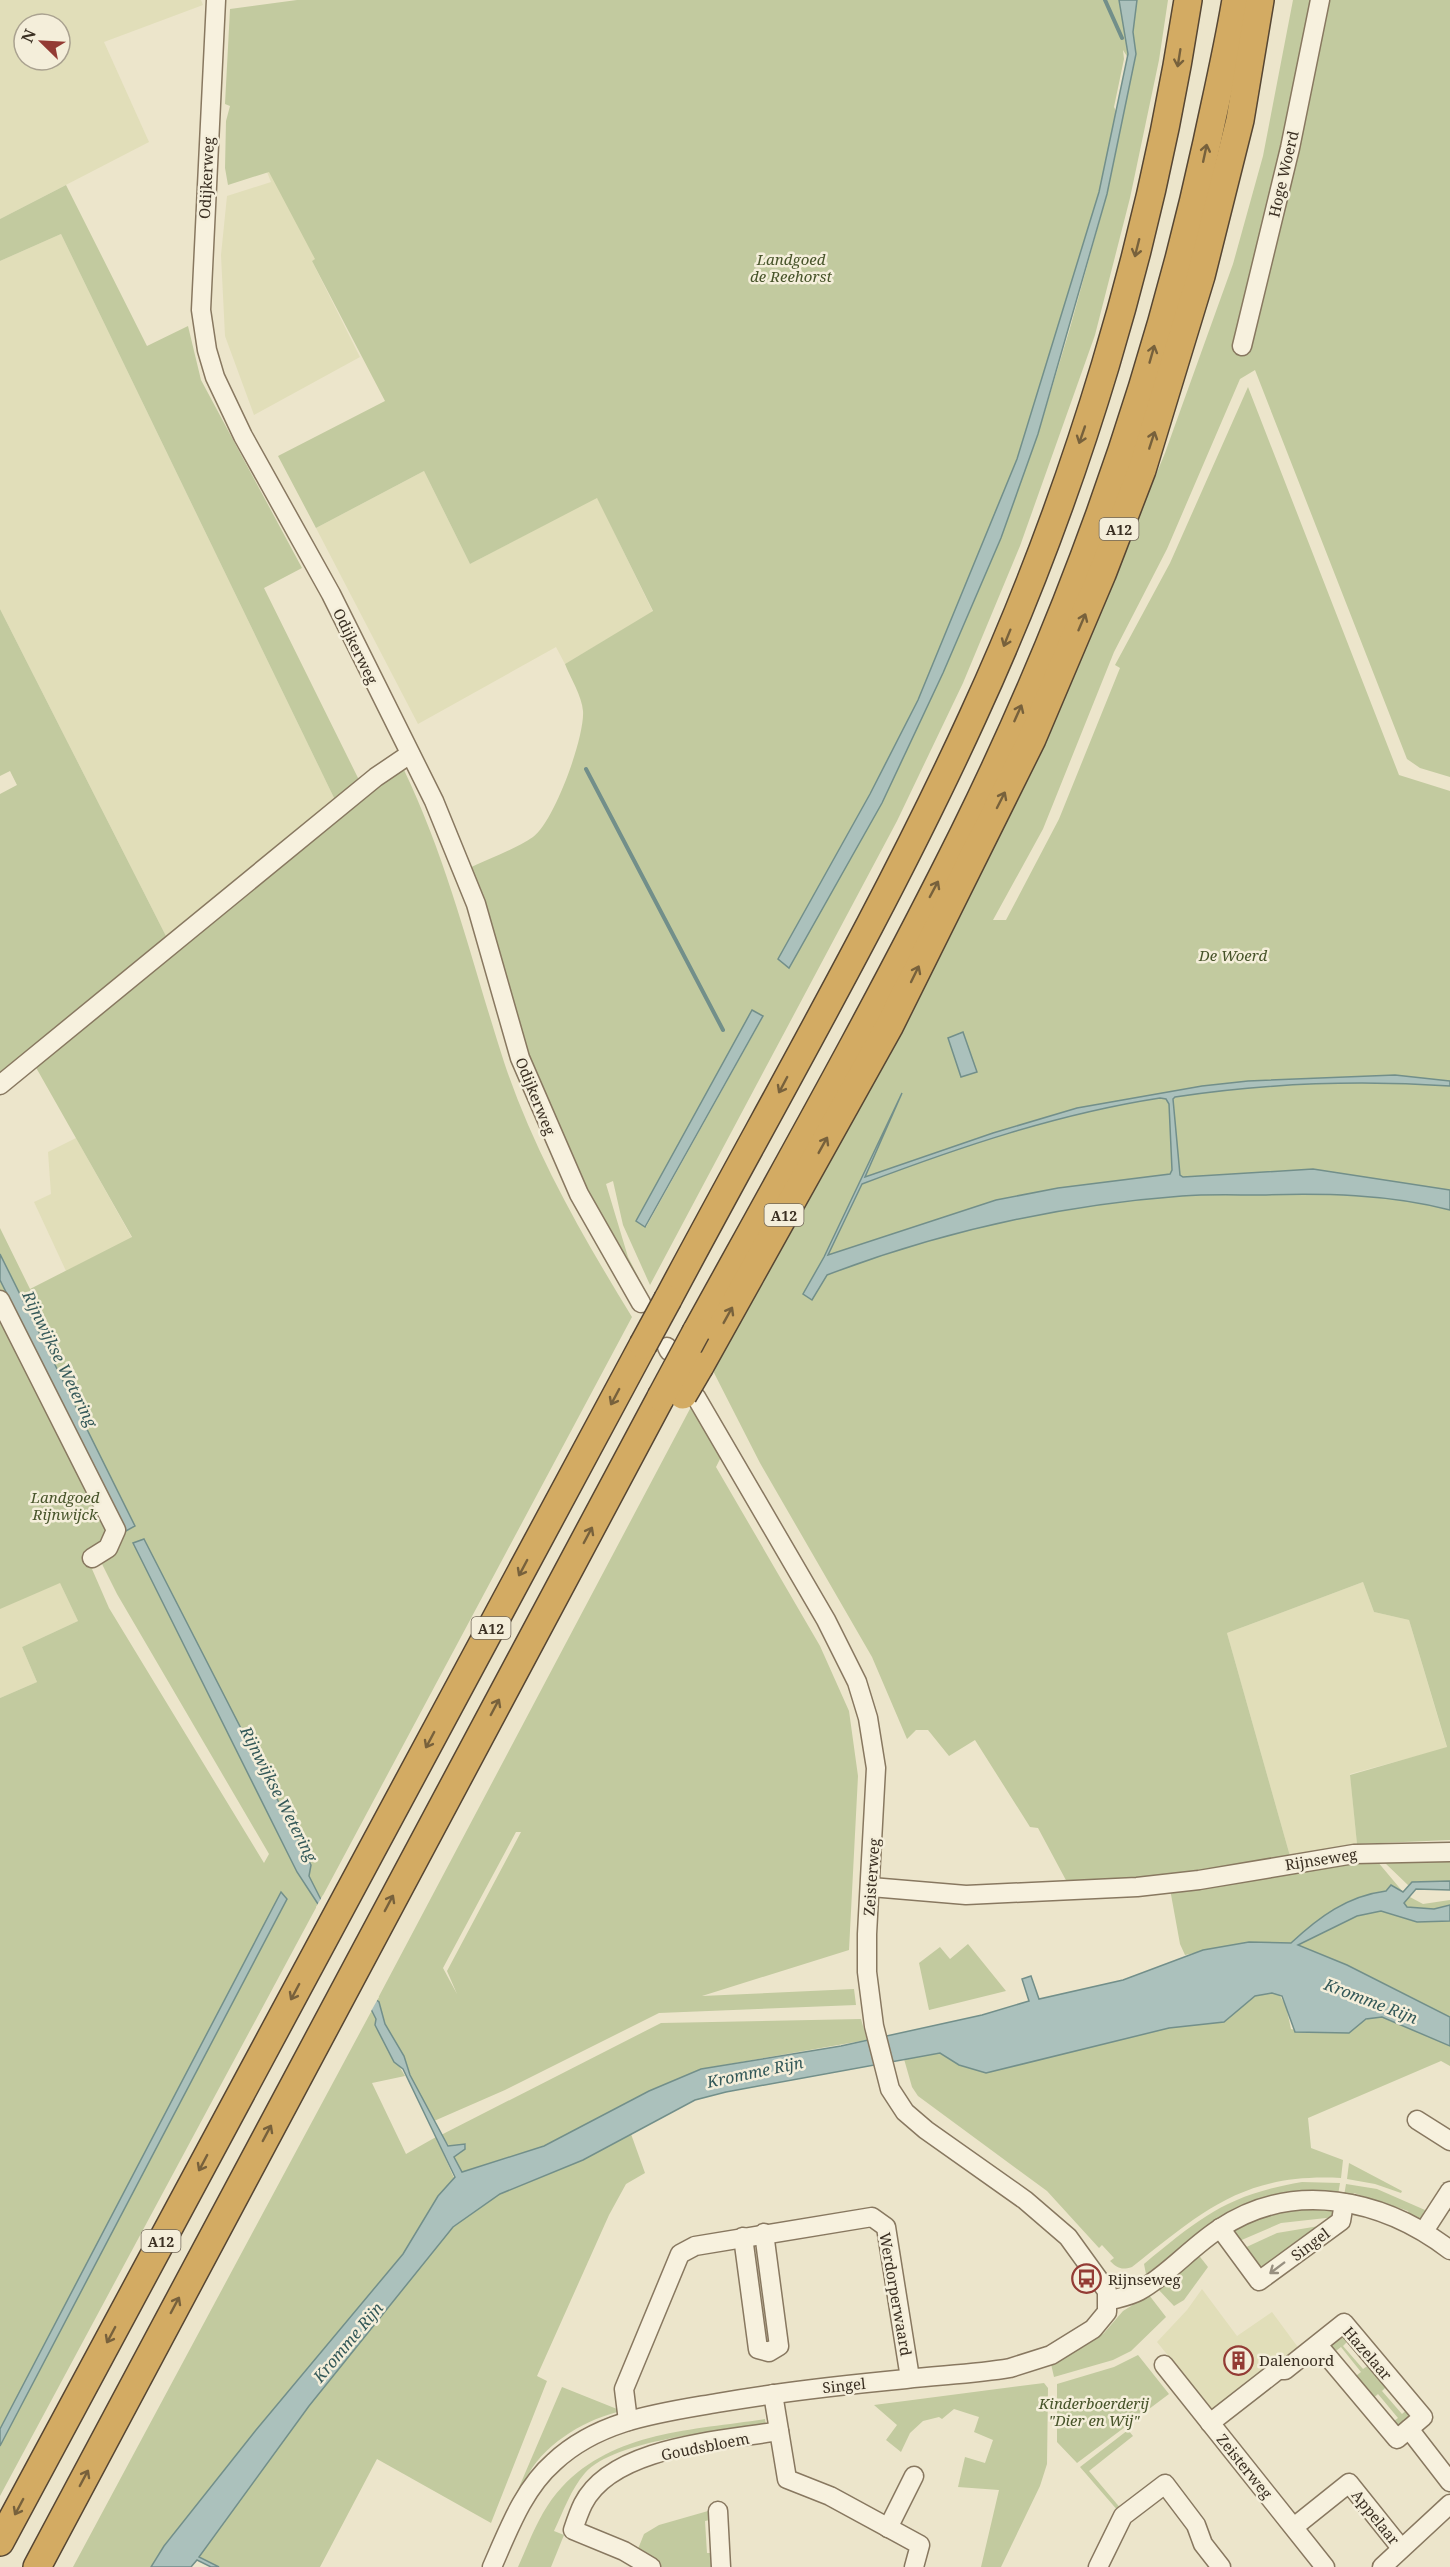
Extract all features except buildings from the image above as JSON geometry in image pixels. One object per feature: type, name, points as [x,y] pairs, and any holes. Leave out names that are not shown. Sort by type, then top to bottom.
[{"type":"highway","name":"A12","points":[[0,2542],[339,1910],[659,1348],[668,1299],[904,858],[974,714],[1059,504],[1103,374],[1132,268],[1175,85],[1188,0]]},
{"type":"highway","name":"A12","points":[[878,1021],[1030,688],[1106,496],[1138,402],[1178,264],[1208,140],[1236,0]]},
{"type":"highway","name":"A12","points":[[37,2567],[346,1984],[641,1437],[680,1396],[700,1366],[858,1058],[1032,739],[1102,574],[1142,470],[1178,358],[1222,197],[1240,120],[1260,0]]},
{"type":"highway","name":"A12","points":[[680,1396],[696,1332],[858,1058]]},
{"type":"street","name":"Odijkerweg","points":[[216,0],[201,298],[207,350],[215,377],[243,436],[331,594],[434,801],[476,904],[524,1069],[579,1194],[641,1303]]},
{"type":"street","name":"Hoge Woerd","points":[[1242,346],[1290,148],[1320,0]]},
{"type":"street","points":[[0,1085],[376,777],[410,754]]},
{"type":"street","points":[[0,1300],[116,1530],[108,1548],[92,1558]]},
{"type":"street","name":"Zeisterweg","points":[[680,1396],[826,1620],[857,1682],[868,1718],[876,1768],[867,1972],[876,2031],[890,2089],[905,2112],[1025,2200],[1068,2237],[1102,2281],[1108,2301]]},
{"type":"street","name":"Rijnseweg","points":[[871,1887],[966,1895],[1137,1887],[1199,1880],[1354,1854],[1450,1852]]},
{"type":"street","points":[[1417,2120],[1450,2141]]},
{"type":"street","points":[[1424,2231],[1450,2191]]},
{"type":"street","points":[[1108,2301],[1141,2290],[1220,2228],[1242,2217],[1281,2204],[1319,2200],[1344,2202],[1387,2213],[1424,2231],[1450,2250]]},
{"type":"street","name":"Singel","points":[[1220,2228],[1259,2281],[1341,2221],[1344,2202]]},
{"type":"street","name":"Werdorperwaard","points":[[628,2421],[624,2389],[680,2254],[695,2246],[764,2233],[872,2217],[886,2228],[909,2378]]},
{"type":"street","points":[[743,2237],[758,2349],[769,2352],[779,2346],[764,2233]]},
{"type":"street","name":"Singel","points":[[492,2567],[526,2497],[553,2463],[575,2445],[628,2421],[775,2403],[909,2378],[981,2373],[1031,2363],[1062,2349],[1089,2332],[1105,2316],[1108,2301]]},
{"type":"street","name":"Hazelaar","points":[[1318,2345],[1344,2323],[1423,2417],[1409,2429]]},
{"type":"street","points":[[1210,2423],[1278,2370],[1285,2370],[1318,2345],[1397,2439],[1409,2429],[1450,2482]]},
{"type":"street","name":"Zeisterweg","points":[[1164,2365],[1325,2567]]},
{"type":"street","points":[[775,2403],[787,2479],[830,2496],[920,2545],[914,2567]]},
{"type":"street","name":"Goudsbloem","points":[[651,2567],[624,2551],[573,2530],[583,2503],[599,2484],[622,2466],[678,2448],[779,2432]]},
{"type":"street","points":[[888,2528],[914,2476]]},
{"type":"street","name":"Appelaar","points":[[1294,2527],[1349,2483],[1401,2548]]},
{"type":"street","points":[[1098,2567],[1123,2516],[1165,2484],[1196,2525],[1203,2544],[1221,2567]]},
{"type":"street","points":[[1382,2567],[1450,2504]]},
{"type":"street","points":[[718,2511],[721,2567]]},
{"type":"shaded area","points":[[0,0],[201,0],[203,5],[104,42],[149,142],[0,219]]},
{"type":"shaded area","points":[[276,169],[366,231],[312,261],[360,357],[254,415],[225,336],[221,255],[227,196],[271,182],[267,172]]},
{"type":"shaded area","points":[[61,234],[336,802],[168,940],[0,609],[0,261]]},
{"type":"shaded area","points":[[424,471],[470,564],[597,497],[653,612],[565,664],[556,647],[418,724],[316,528]]},
{"type":"shaded area","points":[[76,1138],[132,1238],[66,1271],[34,1202],[51,1194],[48,1152]]},
{"type":"shaded area","points":[[53,1568],[78,1621],[22,1647],[37,1682],[0,1698],[0,1592]]},
{"type":"shaded area","points":[[1363,1582],[1374,1612],[1409,1620],[1447,1748],[1350,1774],[1357,1844],[1290,1856],[1227,1633]]},
{"type":"shaded area","points":[[1202,2289],[1237,2336],[1272,2312],[1300,2350],[1216,2415],[1157,2342],[1187,2310]]},
{"type":"green space","name":"Landgoed de Reehorst","points":[[297,0],[1119,0],[1128,58],[1123,50],[1124,59],[1114,107],[1117,113],[1099,192],[1017,459],[918,700],[870,794],[778,959],[882,803],[943,673],[1001,538],[1038,434],[1107,194],[1136,54],[1133,32],[1137,0],[1168,0],[1159,60],[1130,198],[1095,335],[1020,546],[963,683],[897,821],[650,1285],[623,1225],[613,1181],[606,1184],[628,1257],[646,1292],[644,1296],[610,1238],[548,1117],[467,869],[533,837],[550,815],[559,797],[574,758],[583,711],[565,664],[653,611],[597,498],[470,564],[424,471],[316,528],[278,456],[385,401],[312,261],[315,259],[269,172],[228,185],[225,168],[226,121],[230,106],[225,104],[230,9]],"holes":[[[752,1011],[763,1017],[646,1227],[636,1221]]]},
{"type":"green space","name":"De Woerd","points":[[1293,0],[1450,0],[1450,777],[1420,768],[1407,759],[1255,370],[1240,379],[1167,549],[1114,652],[1043,829],[993,920],[1006,920],[1059,819],[1120,668],[1115,665],[1170,563],[1248,387],[1399,775],[1450,791],[1450,1840],[1357,1844],[1350,1775],[1447,1747],[1409,1620],[1374,1612],[1363,1582],[1227,1633],[1290,1856],[1165,1876],[1068,1884],[1038,1828],[1030,1827],[975,1740],[949,1756],[928,1730],[916,1730],[907,1739],[872,1657],[760,1463],[711,1367],[1128,542],[1165,453],[1233,264],[1263,156]]},
{"type":"green space","points":[[66,185],[147,346],[188,326],[201,380],[302,568],[264,588],[360,782],[336,802],[61,234],[0,261],[0,219]]},
{"type":"green space","points":[[0,609],[168,940],[0,1075],[0,794],[17,785],[10,771],[0,776]]},
{"type":"green space","name":"Landgoed Rijnwijck","points":[[404,770],[420,805],[447,878],[516,1096],[561,1193],[632,1317],[321,1899],[309,1876],[311,1865],[146,1545],[137,1549],[297,1872],[318,1904],[0,2496],[0,2446],[287,1899],[281,1893],[0,2429],[0,1698],[37,1682],[22,1647],[78,1621],[60,1583],[0,1609],[0,1228],[30,1289],[132,1237],[34,1064],[367,792]],"holes":[[[102,1564],[117,1594],[269,1854],[264,1863],[109,1608],[92,1569]]]},
{"type":"green space","points":[[692,1405],[721,1457],[716,1467],[820,1646],[849,1711],[858,1776],[849,1950],[702,1996],[854,1989],[856,2005],[659,2013],[505,2090],[434,2121],[410,2075],[404,2056],[385,2024],[377,2000]],"holes":[[[516,1832],[521,1832],[447,1971],[457,1994],[443,1968]]]},
{"type":"green space","points":[[1384,1859],[1450,1859],[1450,1881],[1417,1881],[1409,1886],[1384,1862]]},
{"type":"green space","points":[[1377,1861],[1403,1892],[1391,1885],[1386,1891],[1346,1903],[1312,1925],[1291,1944],[1249,1942],[1185,1955],[1180,1944],[1170,1889],[1315,1866]]},
{"type":"green space","points":[[1407,1890],[1408,1896],[1423,1904],[1450,1900],[1450,2017],[1347,1965],[1298,1945],[1308,1938],[1311,1939],[1306,1934]]},
{"type":"green space","points":[[968,1944],[1006,1991],[929,2010],[919,1963],[940,1947],[950,1959]]},
{"type":"green space","points":[[1279,1994],[1286,2006],[1291,2029],[1307,2033],[1352,2031],[1362,2022],[1374,2018],[1400,2021],[1450,2046],[1450,2066],[1441,2061],[1308,2118],[1311,2148],[1343,2160],[1341,2178],[1307,2178],[1278,2182],[1251,2189],[1227,2199],[1181,2228],[1129,2268],[1123,2269],[1113,2264],[1110,2261],[1114,2258],[1102,2245],[1099,2248],[1047,2191],[918,2096],[912,2087],[904,2059],[940,2053],[959,2065],[1110,2041],[1179,2025],[1224,2022],[1255,1996]]},
{"type":"green space","points":[[372,2010],[377,2019],[375,2025],[405,2076],[372,2083],[406,2154],[436,2137],[454,2178],[438,2196],[403,2254],[164,2546],[151,2567],[73,2567]]},
{"type":"green space","points":[[861,2019],[867,2040],[701,2069],[649,2091],[544,2146],[462,2172],[454,2157],[465,2149],[466,2144],[450,2147],[441,2135],[661,2023]]},
{"type":"green space","points":[[631,2134],[645,2173],[626,2184],[609,2215],[537,2376],[547,2381],[491,2523],[377,2459],[320,2567],[219,2567],[199,2557],[309,2406],[453,2227],[500,2194],[583,2160]]},
{"type":"green space","points":[[1349,2163],[1402,2191],[1401,2193],[1375,2184],[1347,2179]]},
{"type":"green space","points":[[1302,2182],[1340,2183],[1338,2195],[1314,2194],[1176,2253],[1146,2274],[1144,2264],[1182,2233],[1216,2210],[1254,2194]]},
{"type":"green space","points":[[1346,2184],[1377,2189],[1425,2210],[1419,2221],[1410,2217],[1408,2211],[1354,2193],[1351,2197],[1344,2196]]},
{"type":"green space","points":[[1337,2207],[1335,2217],[1281,2223],[1237,2242],[1229,2230],[1276,2211]]},
{"type":"green space","points":[[1325,2225],[1260,2276],[1240,2250],[1277,2233]]},
{"type":"green space","points":[[1197,2253],[1208,2267],[1184,2300],[1174,2306],[1157,2288]]},
{"type":"green space","points":[[1149,2295],[1166,2317],[1131,2351],[1113,2360],[1054,2377],[1051,2364],[1104,2333],[1123,2311]]},
{"type":"green space","points":[[1344,2330],[1351,2338],[1343,2346],[1363,2369],[1372,2363],[1389,2384],[1382,2391],[1402,2414],[1410,2407],[1415,2414],[1396,2431],[1390,2424],[1398,2418],[1378,2394],[1370,2401],[1352,2379],[1361,2372],[1341,2347],[1332,2354],[1325,2346]]},
{"type":"green space","name":"Kinderboerderij \"Dier en Wij\"","points":[[1138,2355],[1169,2394],[1077,2463],[1057,2442],[1057,2384],[1114,2367]]},
{"type":"green space","points":[[1044,2383],[1048,2388],[1047,2464],[1040,2486],[1001,2567],[981,2567],[999,2490],[958,2487],[965,2457],[985,2463],[993,2440],[974,2432],[979,2417],[954,2409],[942,2419],[939,2417],[923,2421],[910,2433],[901,2452],[886,2440],[897,2425],[874,2405]]},
{"type":"green space","points":[[562,2387],[622,2411],[582,2426],[546,2451],[527,2477],[517,2499],[511,2506]]},
{"type":"green space","points":[[765,2419],[766,2425],[670,2438],[644,2444],[600,2461],[585,2473],[571,2493],[554,2531],[564,2535],[551,2567],[518,2567],[548,2505],[562,2487],[583,2468],[606,2454],[656,2436]]},
{"type":"green space","points":[[1128,2430],[1133,2436],[1089,2471],[1122,2510],[1119,2512],[1080,2467]]},
{"type":"green space","points":[[715,2509],[715,2519],[705,2521],[707,2553],[715,2553],[716,2567],[658,2567],[636,2554],[644,2534],[659,2525]]},
{"type":"water","points":[[1119,0],[1137,0],[1133,32],[1136,54],[1107,194],[1038,434],[1001,538],[943,673],[882,803],[789,968],[778,959],[870,794],[918,700],[1017,459],[1099,192],[1128,54]]},
{"type":"water","points":[[752,1010],[763,1016],[645,1227],[636,1221]]},
{"type":"water","points":[[963,1032],[977,1072],[961,1077],[948,1038]]},
{"type":"water","points":[[1395,1075],[1450,1081],[1450,1086],[1381,1083],[1312,1084],[1175,1097],[1173,1099],[1180,1175],[1183,1177],[1313,1169],[1450,1190],[1450,1210],[1379,1198],[1308,1194],[1202,1195],[1137,1200],[1047,1214],[957,1233],[827,1275],[812,1300],[803,1294],[824,1257],[902,1093],[865,1177],[993,1133],[1077,1108],[1202,1086],[1248,1081]],"holes":[[[1160,1098],[1166,1099],[1169,1104],[1172,1170],[1170,1174],[1058,1188],[996,1200],[828,1255],[862,1184],[935,1157],[1046,1122],[1122,1105]]]},
{"type":"water","points":[[0,1254],[135,1526],[126,1531],[0,1280]]},
{"type":"water","name":"Kromme Rijn","points":[[144,1539],[311,1865],[309,1876],[369,1994],[379,2002],[385,2024],[404,2056],[410,2075],[448,2146],[465,2144],[465,2149],[454,2157],[462,2172],[544,2146],[649,2091],[701,2069],[841,2046],[982,2015],[1029,2001],[1022,1979],[1031,1976],[1039,1999],[1123,1980],[1203,1950],[1249,1942],[1291,1943],[1334,1909],[1359,1898],[1386,1891],[1391,1885],[1403,1892],[1412,1882],[1450,1881],[1450,1890],[1416,1889],[1404,1903],[1407,1907],[1434,1909],[1450,1905],[1450,1921],[1417,1922],[1381,1911],[1357,1916],[1298,1945],[1347,1965],[1450,2017],[1450,2046],[1382,2017],[1366,2019],[1349,2033],[1295,2032],[1282,1996],[1272,1993],[1255,1996],[1224,2022],[1169,2028],[986,2073],[959,2065],[940,2053],[726,2092],[695,2100],[583,2160],[500,2194],[453,2227],[309,2406],[199,2557],[219,2567],[211,2567],[197,2560],[191,2567],[151,2567],[164,2546],[256,2430],[403,2254],[438,2196],[455,2177],[403,2069],[394,2062],[375,2025],[376,2019],[318,1904],[297,1872],[133,1543]]},
{"type":"water","points":[[281,1892],[287,1899],[0,2446],[0,2429]]},
{"type":"pier","points":[[323,1895],[371,1993],[379,1997],[370,2013],[316,1907]]},
{"type":"waterway","points":[[1105,0],[1122,38]]},
{"type":"waterway","points":[[586,769],[723,1030]]},
{"type":"place","name":"Rijnseweg","points":[[1087,2279]]},
{"type":"place","name":"Dalenoord","points":[[1238,2360]]},
{"type":"water label","name":"Rijnwijkse Wetering","points":[[60,1359]]},
{"type":"water label","name":"Rijnwijkse Wetering","points":[[279,1794]]}]
